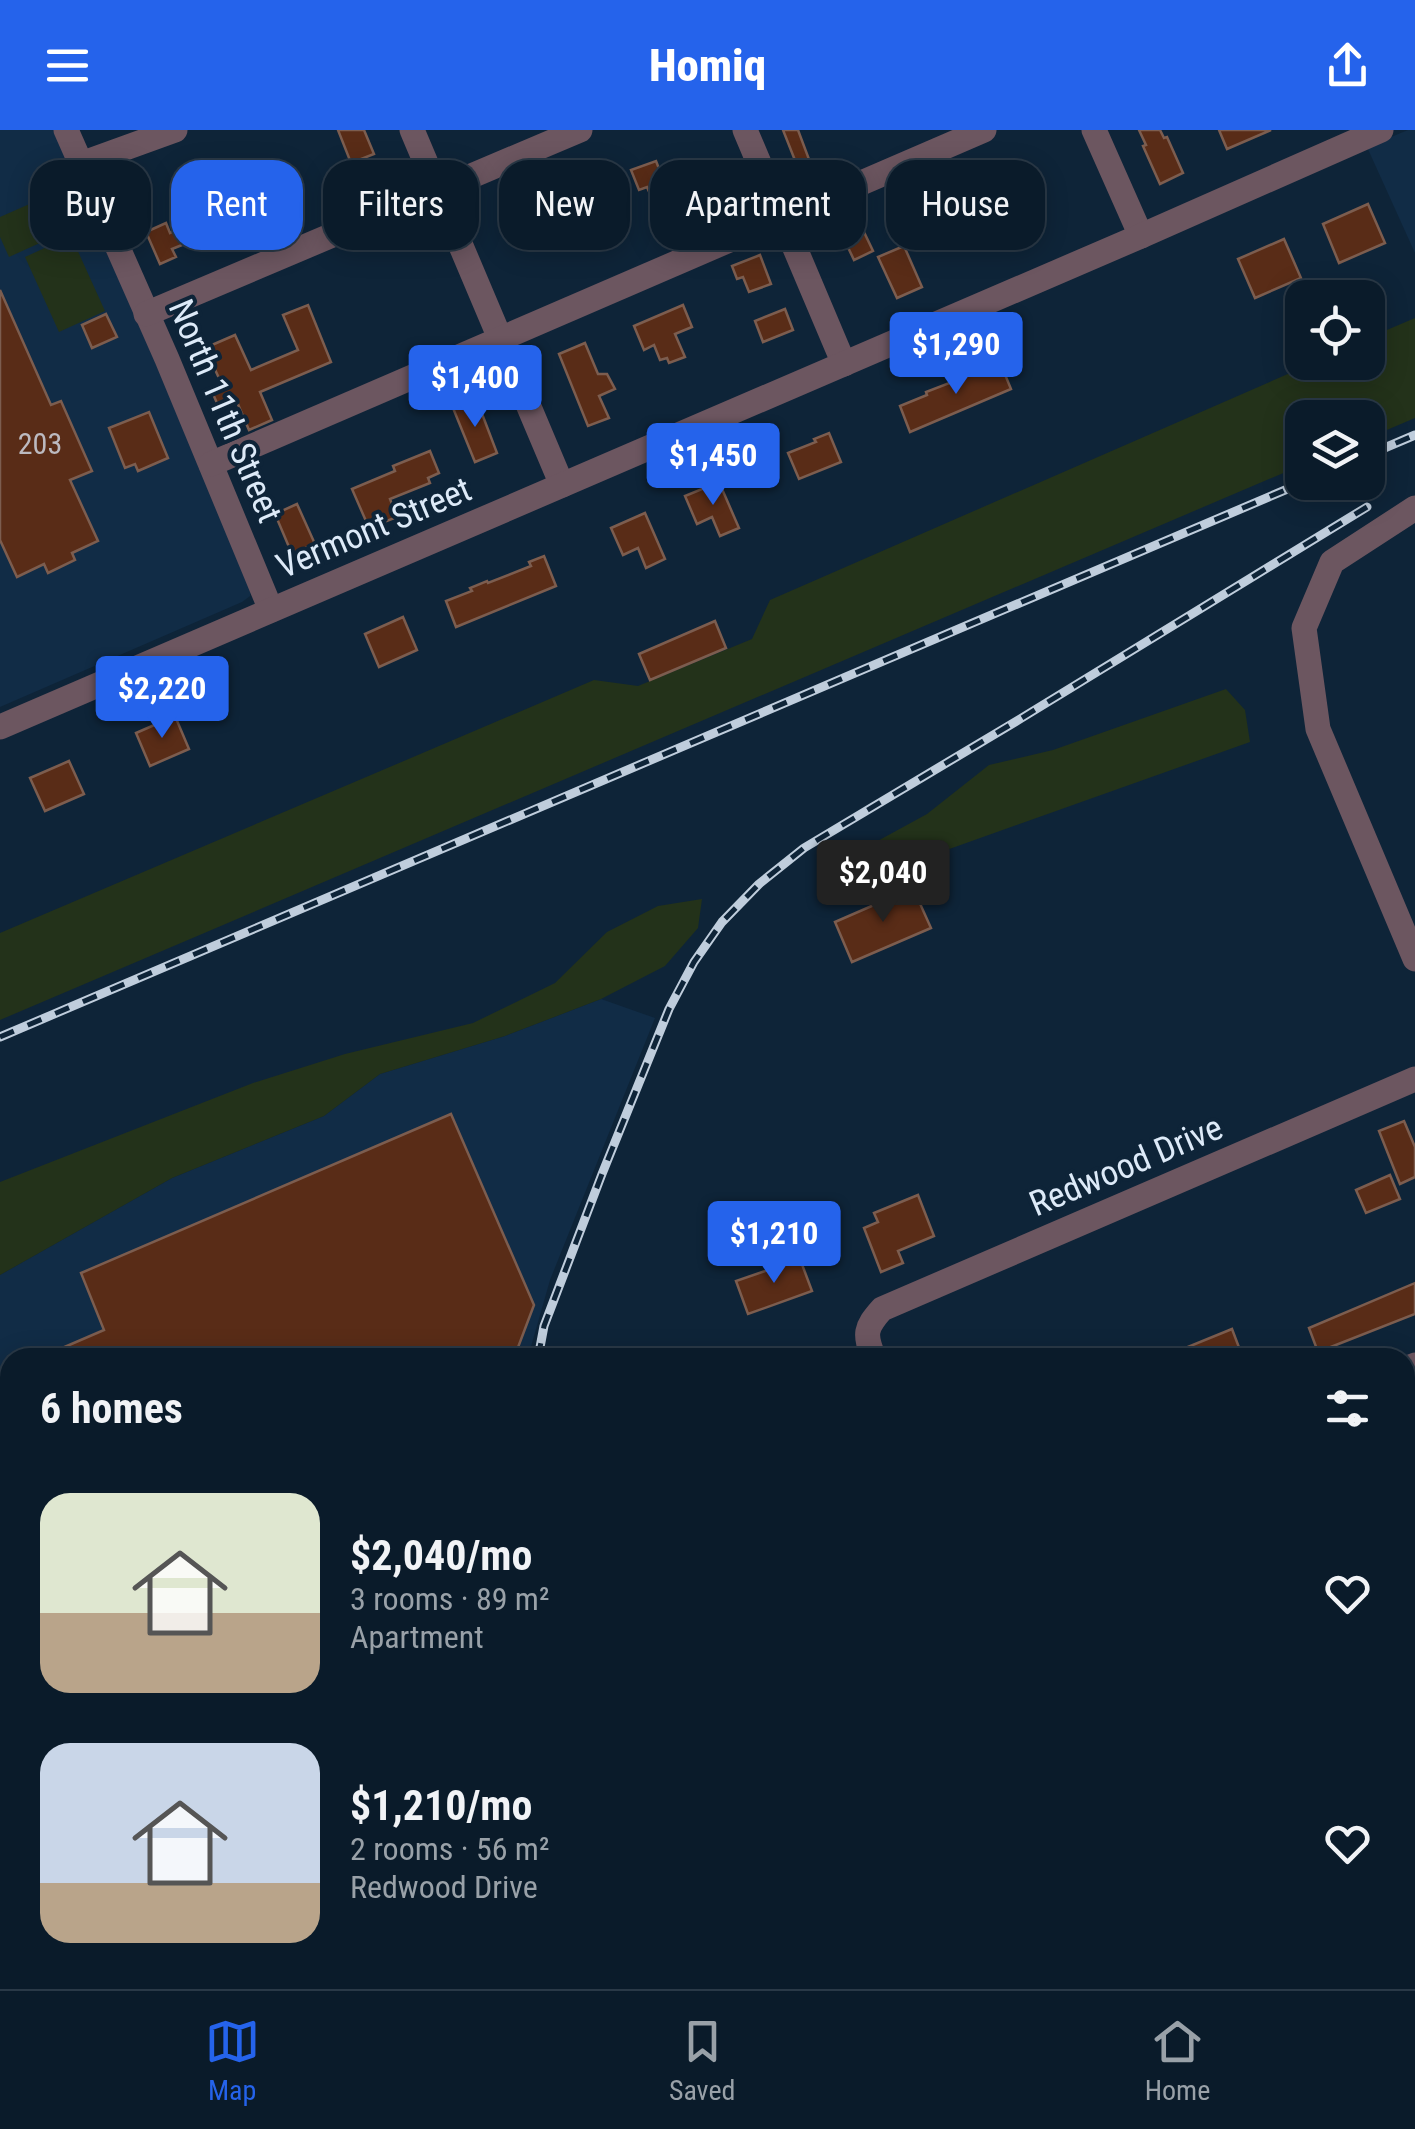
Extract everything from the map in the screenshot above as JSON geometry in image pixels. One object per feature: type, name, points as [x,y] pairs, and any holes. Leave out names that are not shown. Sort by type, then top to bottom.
[{"type":"street","name":"North 11th Street","points":[[66,130],[79,160]]},
{"type":"street","points":[[92,160],[175,130]]},
{"type":"street","points":[[412,130],[424,160]]},
{"type":"street","points":[[479,172],[580,130]]},
{"type":"street","points":[[745,130],[758,160]]},
{"type":"street","points":[[866,180],[984,130]]},
{"type":"street","points":[[1094,130],[1141,236]]},
{"type":"street","name":"Vermont Street","points":[[0,727],[1381,130]]},
{"type":"street","points":[[146,314],[323,239]]},
{"type":"street","name":"North 11th Street","points":[[118,250],[271,610]]},
{"type":"street","points":[[463,250],[562,485]]},
{"type":"street","points":[[210,464],[703,250]]},
{"type":"street","points":[[795,250],[844,364]]},
{"type":"street","points":[[1415,508],[1332,562],[1304,628],[1318,729],[1415,959]]},
{"type":"street","name":"Redwood Drive","points":[[870,1348],[866,1340],[869,1324],[882,1309],[1415,1079]]},
{"type":"shaded area","points":[[0,130],[57,130],[70,160],[30,160],[30,250],[108,250],[251,589],[250,596],[242,602],[0,707]]},
{"type":"shaded area","points":[[1415,130],[1415,253],[1367,147]]},
{"type":"shaded area","points":[[601,999],[655,1018],[550,1280],[531,1348],[0,1348],[0,1275],[172,1178],[324,1116],[380,1074],[505,1036]]},
{"type":"green space","points":[[30,204],[30,247],[9,257],[0,237],[0,217]]},
{"type":"green space","points":[[40,250],[77,250],[105,311],[59,332],[25,257]]},
{"type":"green space","points":[[1415,318],[1415,418],[1385,431],[1385,400],[1285,400],[1285,472],[0,1020],[0,933],[594,680],[638,686],[752,639],[770,600],[1285,375],[1285,380],[1385,380],[1385,331]]},
{"type":"green space","points":[[1226,689],[1245,710],[1250,742],[927,857],[839,898],[841,861],[927,814],[989,765],[1053,750]]},
{"type":"green space","points":[[702,899],[698,928],[665,966],[601,999],[505,1036],[380,1074],[324,1116],[172,1178],[0,1275],[0,1182],[253,1083],[345,1054],[473,1023],[555,983],[607,932],[658,906]]},
{"type":"building","points":[[338,130],[364,130],[374,154],[350,160]]},
{"type":"building","points":[[783,130],[798,130],[809,160],[795,160]]},
{"type":"building","points":[[1139,130],[1160,130],[1183,173],[1160,184]]},
{"type":"building","points":[[1219,130],[1271,130],[1227,149]]},
{"type":"building","points":[[650,163],[650,194],[647,187],[639,190],[631,170]]},
{"type":"building","points":[[1368,204],[1385,243],[1339,263],[1323,224]]},
{"type":"building","points":[[166,223],[176,257],[160,264],[151,243],[151,230]]},
{"type":"building","points":[[866,236],[873,251],[854,260],[849,250],[866,250]]},
{"type":"building","points":[[1284,239],[1301,278],[1285,280],[1285,285],[1255,298],[1238,259]]},
{"type":"building","points":[[906,250],[922,287],[897,298],[878,257]]},
{"type":"building","points":[[760,255],[771,284],[749,292],[743,277],[737,279],[732,266]]},
{"type":"building","points":[[0,290],[51,405],[61,401],[92,471],[70,480],[98,541],[72,553],[75,560],[48,573],[44,564],[17,577],[0,540]]},
{"type":"building","points":[[308,305],[331,362],[260,392],[272,420],[249,430],[237,402],[220,410],[213,394],[224,389],[205,348],[235,335],[251,370],[298,350],[283,315]]},
{"type":"building","points":[[683,305],[692,327],[675,334],[685,357],[669,363],[667,358],[660,360],[654,345],[644,350],[634,326]]},
{"type":"building","points":[[785,309],[793,330],[763,342],[755,321]]},
{"type":"building","points":[[106,314],[117,337],[92,348],[82,325]]},
{"type":"building","points":[[585,343],[598,374],[607,374],[615,389],[599,396],[609,418],[588,426],[559,354]]},
{"type":"building","points":[[999,360],[1011,389],[910,432],[900,406]]},
{"type":"building","points":[[476,398],[497,453],[475,462],[453,408]]},
{"type":"building","points":[[149,412],[168,458],[138,471],[135,464],[125,468],[109,428]]},
{"type":"building","points":[[829,433],[841,462],[799,479],[788,453]]},
{"type":"building","points":[[430,451],[439,473],[428,478],[430,483],[390,499],[397,517],[369,528],[352,489]]},
{"type":"building","points":[[719,482],[739,528],[720,536],[712,517],[697,524],[685,496]]},
{"type":"building","points":[[297,504],[315,544],[292,554],[275,514]]},
{"type":"building","points":[[645,513],[665,559],[646,568],[638,548],[623,555],[611,528]]},
{"type":"building","points":[[544,556],[556,586],[456,627],[446,601],[531,566],[529,562]]},
{"type":"building","points":[[403,617],[417,650],[379,667],[365,634]]},
{"type":"building","points":[[715,621],[726,648],[650,680],[639,654]]},
{"type":"building","points":[[175,716],[189,749],[150,766],[136,733]]},
{"type":"building","points":[[69,761],[84,794],[45,811],[30,778]]},
{"type":"building","points":[[913,888],[931,928],[852,962],[835,922]]},
{"type":"building","points":[[451,1114],[534,1305],[518,1348],[62,1348],[104,1330],[81,1273]]},
{"type":"building","points":[[1404,1121],[1415,1147],[1415,1177],[1400,1184],[1379,1131]]},
{"type":"building","points":[[1390,1175],[1400,1199],[1366,1213],[1356,1190]]},
{"type":"building","points":[[918,1195],[934,1236],[898,1251],[903,1263],[881,1272],[864,1228],[878,1222],[874,1213]]},
{"type":"building","points":[[800,1259],[812,1291],[748,1314],[736,1281]]},
{"type":"building","points":[[1415,1283],[1415,1314],[1328,1348],[1316,1348],[1309,1328]]},
{"type":"building","points":[[1232,1329],[1239,1348],[1185,1348]]},
{"type":"railway","points":[[1385,448],[1415,435]]},
{"type":"railway","points":[[0,1037],[1285,490]]},
{"type":"railway","points":[[540,1348],[544,1326],[669,1009],[694,962],[722,922],[759,884],[804,848],[1367,507]]}]
